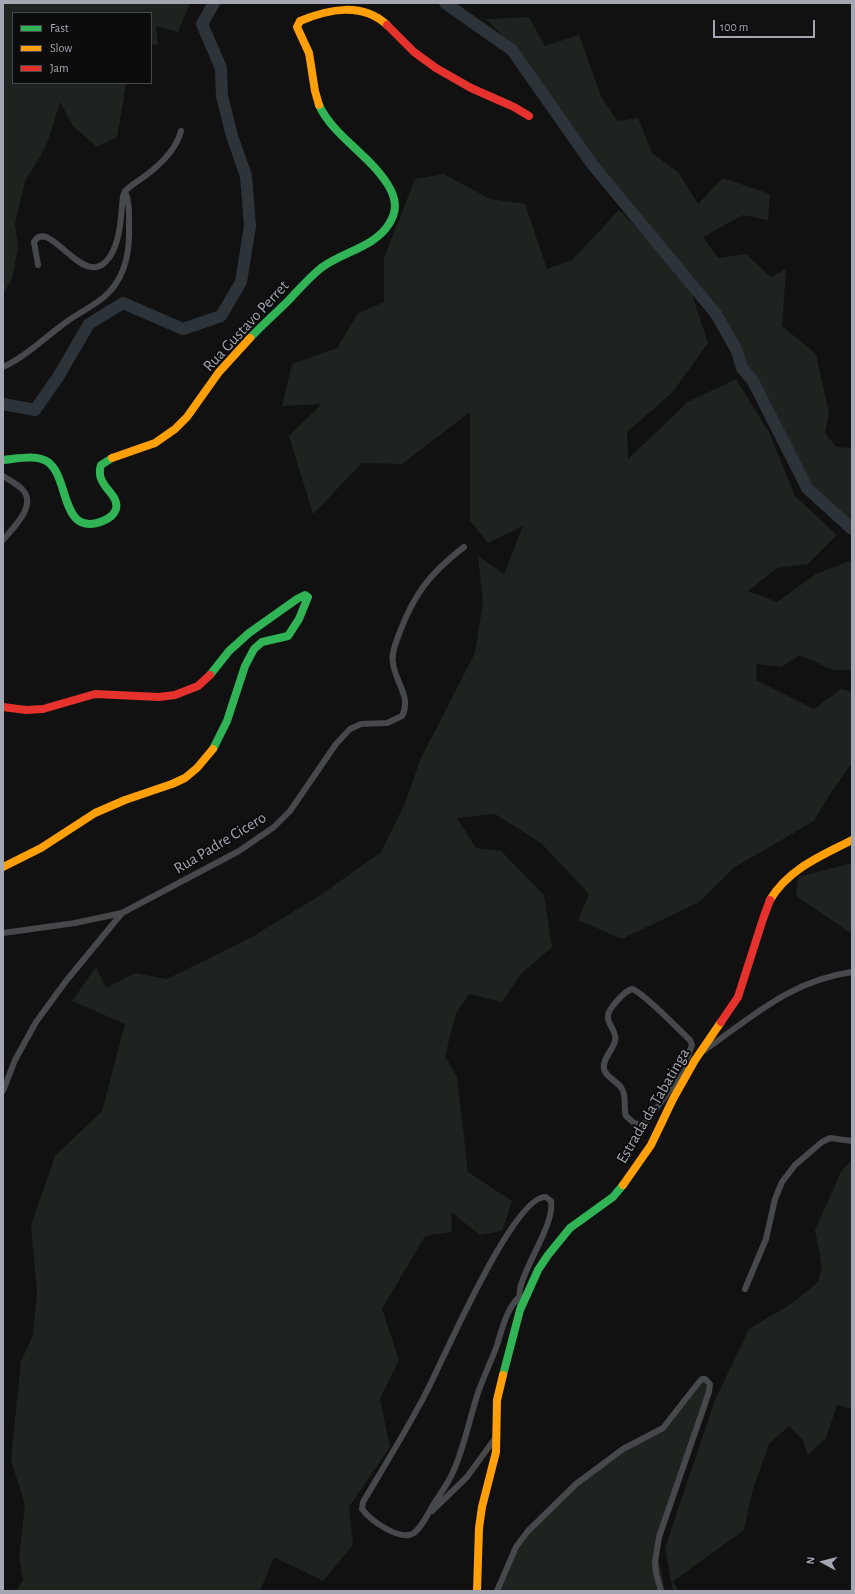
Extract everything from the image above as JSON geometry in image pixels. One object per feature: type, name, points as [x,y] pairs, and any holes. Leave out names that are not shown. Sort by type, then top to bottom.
[{"type":"street","name":"Rua Gustavo Perret","points":[[3,460],[36,459],[50,463],[59,476],[69,508],[74,517],[84,523],[94,524],[109,518],[116,507],[115,500],[104,486],[100,477],[101,465],[115,456],[154,444],[171,434],[188,416],[219,372],[242,346],[306,282],[335,259],[359,248],[382,233],[390,224],[396,205],[395,196],[389,185],[323,113],[316,94],[309,52],[297,27],[303,19],[326,12],[340,10],[356,10],[372,14],[382,21],[419,57],[482,94],[518,108],[529,116]]},
{"type":"street","points":[[38,265],[34,242],[36,239],[46,237],[83,265],[92,268],[101,266],[109,257],[120,231],[123,196],[125,191],[148,174],[171,152],[179,140],[181,131]]},
{"type":"street","points":[[3,366],[31,350],[69,320],[104,297],[113,288],[127,261],[129,248],[128,200],[125,191]]},
{"type":"street","points":[[3,476],[21,488],[26,496],[27,503],[19,521],[3,540]]},
{"type":"street","name":"Rua Padre Cicero","points":[[3,1090],[15,1060],[36,1022],[66,981],[122,914],[232,854],[274,827],[290,811],[336,744],[350,729],[360,724],[387,723],[402,716],[406,704],[405,697],[394,671],[393,656],[406,614],[415,598],[431,577],[444,563],[464,547]]},
{"type":"street","points":[[3,707],[26,710],[43,709],[95,694],[160,697],[175,695],[187,691],[198,686],[211,674],[229,651],[249,633],[297,599],[305,595],[308,597],[299,619],[288,636],[263,642],[256,648],[247,664],[222,734],[209,756],[196,769],[180,781],[97,812],[22,858],[3,866]]},
{"type":"street","name":"Estrada da Tabatinga","points":[[477,1591],[479,1528],[482,1506],[496,1452],[497,1400],[520,1310],[538,1270],[570,1228],[613,1197],[627,1180],[651,1145],[683,1076],[738,997],[763,919],[769,903],[778,889],[797,870],[806,864],[852,840]]},
{"type":"street","points":[[3,933],[75,923],[122,914]]},
{"type":"street","points":[[699,1054],[774,1000],[826,978],[852,972]]},
{"type":"street","points":[[632,989],[639,993],[690,1040],[692,1047],[683,1076],[645,1123],[641,1125],[636,1124],[626,1116],[623,1092],[618,1084],[606,1073],[604,1068],[604,1063],[616,1037],[608,1020],[608,1014],[626,991],[632,989]]},
{"type":"street","points":[[745,1289],[766,1239],[775,1199],[782,1182],[803,1158],[822,1142],[830,1138],[852,1140]]},
{"type":"street","points":[[520,1296],[512,1305],[506,1317],[478,1395],[454,1470],[427,1516],[414,1533],[409,1535],[400,1535],[374,1521],[363,1512],[362,1504],[398,1445],[493,1257],[518,1219],[539,1198],[546,1197],[551,1201],[551,1214],[525,1275],[520,1296],[520,1310]]},
{"type":"street","points":[[497,1591],[516,1547],[528,1531],[576,1484],[624,1449],[663,1428],[699,1382],[702,1379],[705,1379],[710,1384],[709,1392],[681,1471],[659,1537],[656,1551],[656,1573],[661,1591]]},
{"type":"street","points":[[427,1516],[467,1477],[497,1436]]},
{"type":"shaded area","points":[[3,3],[190,3],[178,32],[156,26],[158,45],[152,44],[152,12],[12,12],[12,84],[127,84],[117,137],[97,147],[73,126],[60,102],[48,141],[25,181],[15,224],[18,248],[12,279],[3,294]]},
{"type":"shaded area","points":[[529,17],[545,46],[579,35],[601,96],[617,121],[638,118],[652,153],[678,172],[698,204],[723,178],[770,194],[768,220],[743,215],[703,237],[718,258],[746,254],[771,277],[786,269],[782,326],[816,354],[829,413],[825,433],[836,447],[852,448],[852,522],[813,487],[746,365],[734,336],[719,310],[569,126],[524,58],[486,19]]},
{"type":"shaded area","points":[[444,174],[490,199],[525,204],[547,269],[572,260],[619,210],[652,243],[691,291],[708,343],[672,393],[627,432],[628,459],[688,402],[736,379],[769,432],[795,496],[837,535],[808,564],[777,568],[748,591],[777,602],[816,574],[852,560],[851,670],[833,670],[800,655],[781,667],[757,664],[756,680],[814,709],[841,689],[852,692],[852,763],[830,794],[814,821],[735,867],[699,902],[622,939],[578,920],[589,894],[541,843],[495,814],[457,818],[476,848],[501,851],[544,895],[552,947],[520,975],[502,1002],[469,994],[456,1013],[445,1056],[457,1077],[468,1172],[512,1201],[502,1231],[480,1235],[451,1212],[452,1232],[425,1236],[382,1309],[399,1360],[380,1399],[390,1447],[349,1507],[353,1545],[323,1581],[274,1557],[260,1591],[16,1591],[23,1580],[19,1557],[25,1505],[11,1460],[21,1361],[33,1335],[37,1292],[31,1225],[55,1156],[102,1111],[125,1024],[72,1001],[96,967],[106,988],[135,973],[167,979],[252,937],[322,894],[381,852],[405,803],[421,758],[475,653],[483,602],[478,556],[504,574],[523,526],[488,543],[470,521],[470,412],[402,464],[362,463],[313,514],[289,436],[322,404],[282,406],[292,364],[337,348],[358,313],[384,302],[384,258],[415,179]]},
{"type":"shaded area","points":[[852,863],[852,934],[796,896],[798,877]]},
{"type":"shaded area","points":[[852,1160],[852,1409],[837,1405],[826,1438],[808,1455],[802,1439],[789,1426],[769,1444],[753,1489],[744,1530],[672,1582],[678,1591],[673,1591],[665,1548],[715,1400],[749,1329],[791,1304],[818,1282],[822,1267],[815,1230],[842,1170]]},
{"type":"shaded area","points":[[704,1377],[711,1384],[656,1545],[665,1591],[500,1591],[523,1539],[574,1487],[640,1438],[666,1425]]},
{"type":"waterway","points":[[3,404],[35,410],[58,377],[89,324],[123,303],[183,329],[221,316],[241,282],[250,226],[246,176],[232,136],[222,96],[221,68],[202,24],[214,3]]},
{"type":"waterway","points":[[445,3],[512,50],[592,164],[716,314],[737,351],[742,368],[753,381],[807,488],[852,529]]},
{"type":"traffic: fast","points":[[250,338],[321,268],[329,262],[367,244],[383,232],[394,214],[394,199],[388,185],[372,164],[333,126],[319,105]]},
{"type":"traffic: fast","points":[[3,460],[38,458],[48,462],[55,470],[60,480],[73,514],[79,521],[89,524],[107,519],[116,509],[114,498],[104,484],[100,472],[101,465],[112,458]]},
{"type":"traffic: fast","points":[[210,675],[229,651],[249,633],[297,599],[305,595],[308,597],[299,619],[288,636],[262,642],[254,649],[245,666],[227,721],[213,749]]},
{"type":"traffic: fast","points":[[503,1375],[520,1310],[538,1270],[570,1228],[613,1197],[623,1185]]},
{"type":"traffic: slow","points":[[319,105],[315,91],[309,53],[297,27],[300,21],[322,13],[356,10],[367,13],[387,25]]},
{"type":"traffic: slow","points":[[112,458],[155,443],[175,429],[187,417],[219,372],[250,338]]},
{"type":"traffic: slow","points":[[3,867],[41,848],[95,813],[125,800],[185,778],[197,768],[213,749]]},
{"type":"traffic: slow","points":[[770,900],[777,889],[806,864],[852,840]]},
{"type":"traffic: slow","points":[[623,1185],[651,1145],[673,1099],[695,1060],[721,1022]]},
{"type":"traffic: slow","points":[[477,1591],[479,1528],[482,1507],[496,1452],[497,1400],[503,1375]]},
{"type":"traffic: jam","points":[[387,25],[414,52],[436,68],[471,88],[514,107],[529,116]]},
{"type":"traffic: jam","points":[[3,707],[26,710],[43,709],[95,694],[159,697],[175,695],[198,686],[210,675]]},
{"type":"traffic: jam","points":[[721,1022],[738,997],[770,900]]}]
